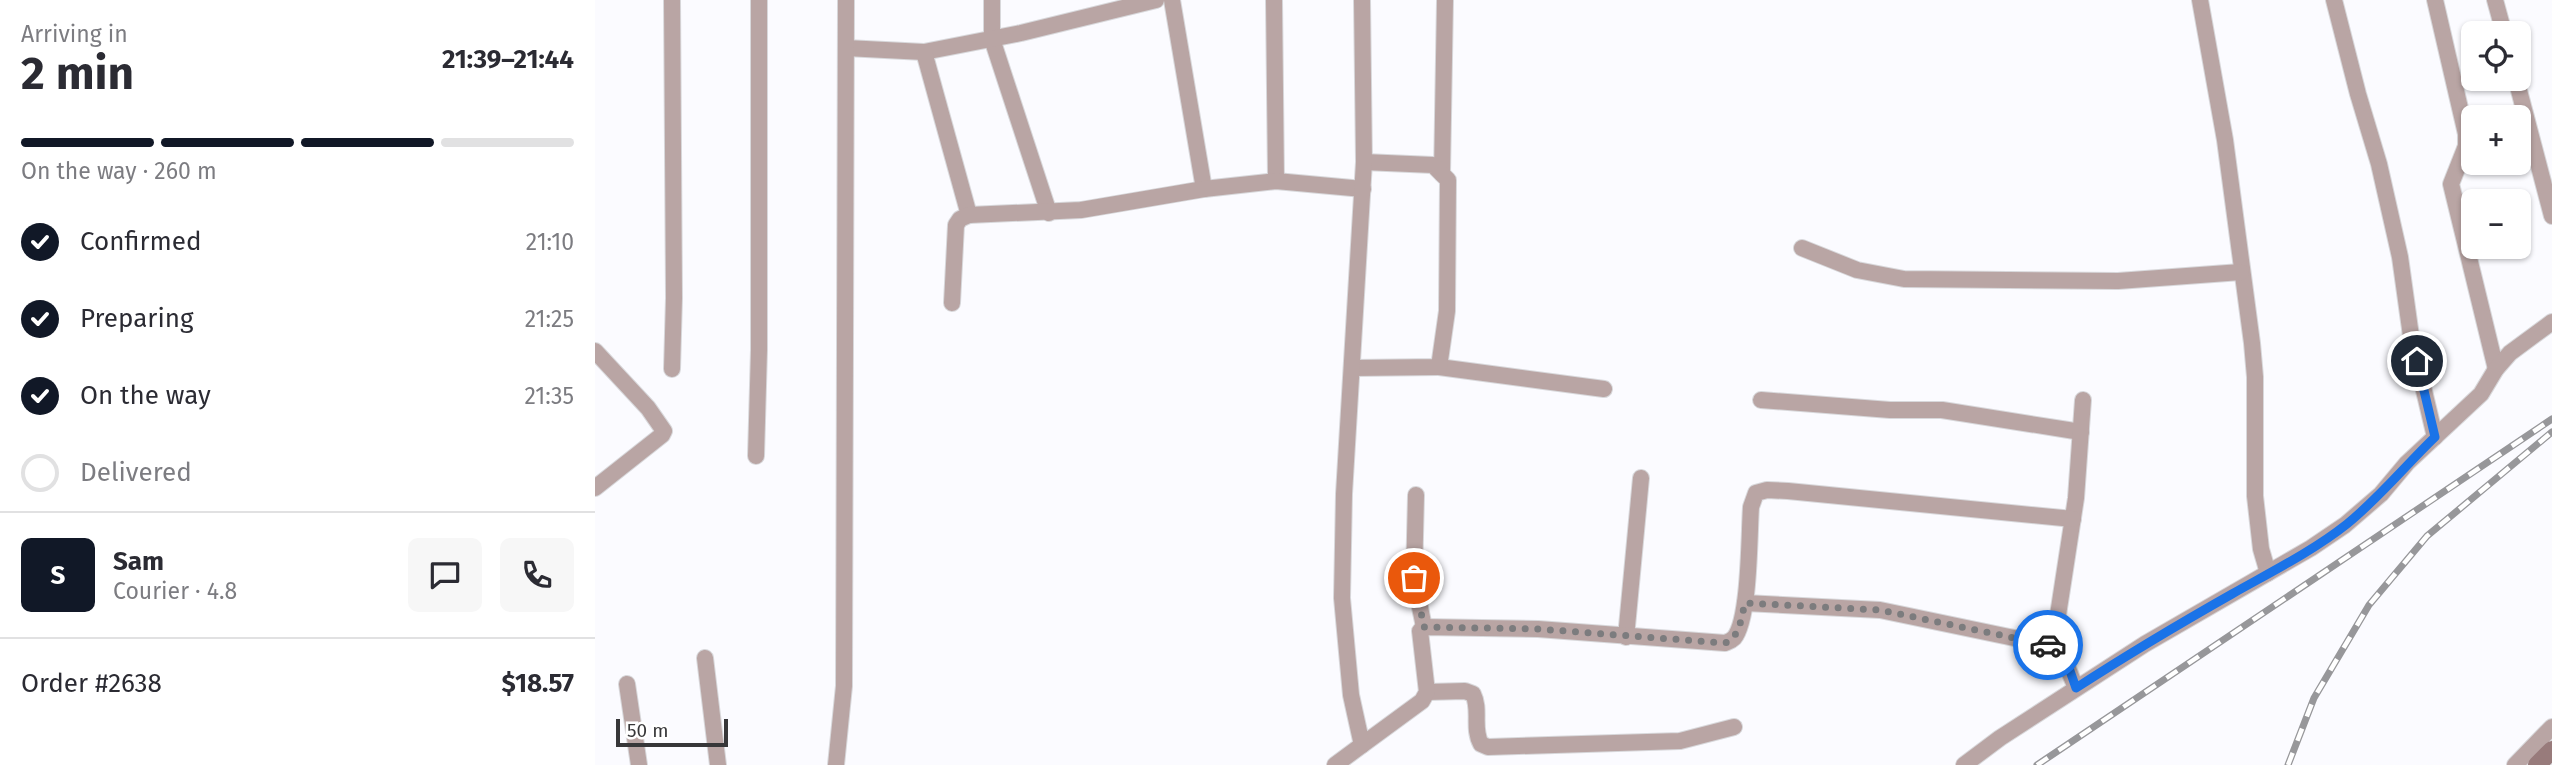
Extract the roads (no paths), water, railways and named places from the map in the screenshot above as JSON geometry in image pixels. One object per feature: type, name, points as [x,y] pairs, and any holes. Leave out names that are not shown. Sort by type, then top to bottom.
[{"type":"main road","points":[[2537,765],[2552,750]]},
{"type":"street","points":[[671,369],[674,299],[672,0]]},
{"type":"street","points":[[756,456],[759,350],[758,0]]},
{"type":"street","points":[[836,765],[844,686],[846,0]]},
{"type":"street","points":[[1086,0],[1086,17]]},
{"type":"street","points":[[846,48],[924,52],[1156,0]]},
{"type":"street","points":[[1172,0],[1205,190]]},
{"type":"street","points":[[1274,0],[1276,181]]},
{"type":"street","points":[[1362,0],[1364,162],[1345,494],[1342,598],[1351,695],[1362,745]]},
{"type":"street","points":[[1442,174],[1445,0]]},
{"type":"street","points":[[2200,0],[2225,140],[2255,377],[2255,496],[2261,549],[2268,573]]},
{"type":"street","points":[[2334,0],[2379,164],[2397,243],[2411,336],[2435,437]]},
{"type":"street","points":[[2435,0],[2466,134],[2466,146],[2451,184],[2496,369]]},
{"type":"street","points":[[2495,0],[2501,21]]},
{"type":"street","points":[[986,2],[992,38],[1049,213]]},
{"type":"street","points":[[924,52],[969,215]]},
{"type":"street","points":[[2519,91],[2552,216]]},
{"type":"street","points":[[1364,162],[1433,166],[1448,180],[1447,312],[1439,367]]},
{"type":"street","points":[[952,303],[956,225],[960,219],[969,215],[1081,211],[1276,181],[1363,189]]},
{"type":"street","points":[[1801,248],[1857,270],[1904,279],[2118,281],[2241,272]]},
{"type":"street","points":[[1964,765],[2145,644],[2345,525],[2381,494],[2407,463],[2481,394],[2496,369],[2510,353],[2552,322]]},
{"type":"street","points":[[595,351],[648,408],[664,431],[595,488]]},
{"type":"street","points":[[1352,368],[1439,367],[1604,388]]},
{"type":"street","points":[[1761,400],[1890,410],[1942,410],[2081,432]]},
{"type":"street","points":[[2076,688],[2062,648],[2058,615],[2073,519],[2083,400]]},
{"type":"street","points":[[1626,637],[1641,478]]},
{"type":"street","points":[[1335,765],[1422,701],[1427,692],[1420,631],[1424,627],[1538,629],[1725,643],[1733,640],[1745,603],[1751,507],[1756,493],[1767,490],[1884,499],[2073,519]]},
{"type":"street","points":[[1416,495],[1414,578],[1424,627]]},
{"type":"street","points":[[1745,603],[1880,610],[2062,648]]},
{"type":"street","points":[[705,658],[718,765]]},
{"type":"street","points":[[627,684],[639,765]]},
{"type":"street","points":[[1427,692],[1465,691],[1473,694],[1476,701],[1477,737],[1481,744],[1488,747],[1679,740],[1734,727]]},
{"type":"street","points":[[2515,765],[2552,727]]},
{"type":"railway","points":[[2037,765],[2552,419]]},
{"type":"railway","points":[[2288,765],[2314,698],[2369,605],[2427,536],[2552,432]]}]
